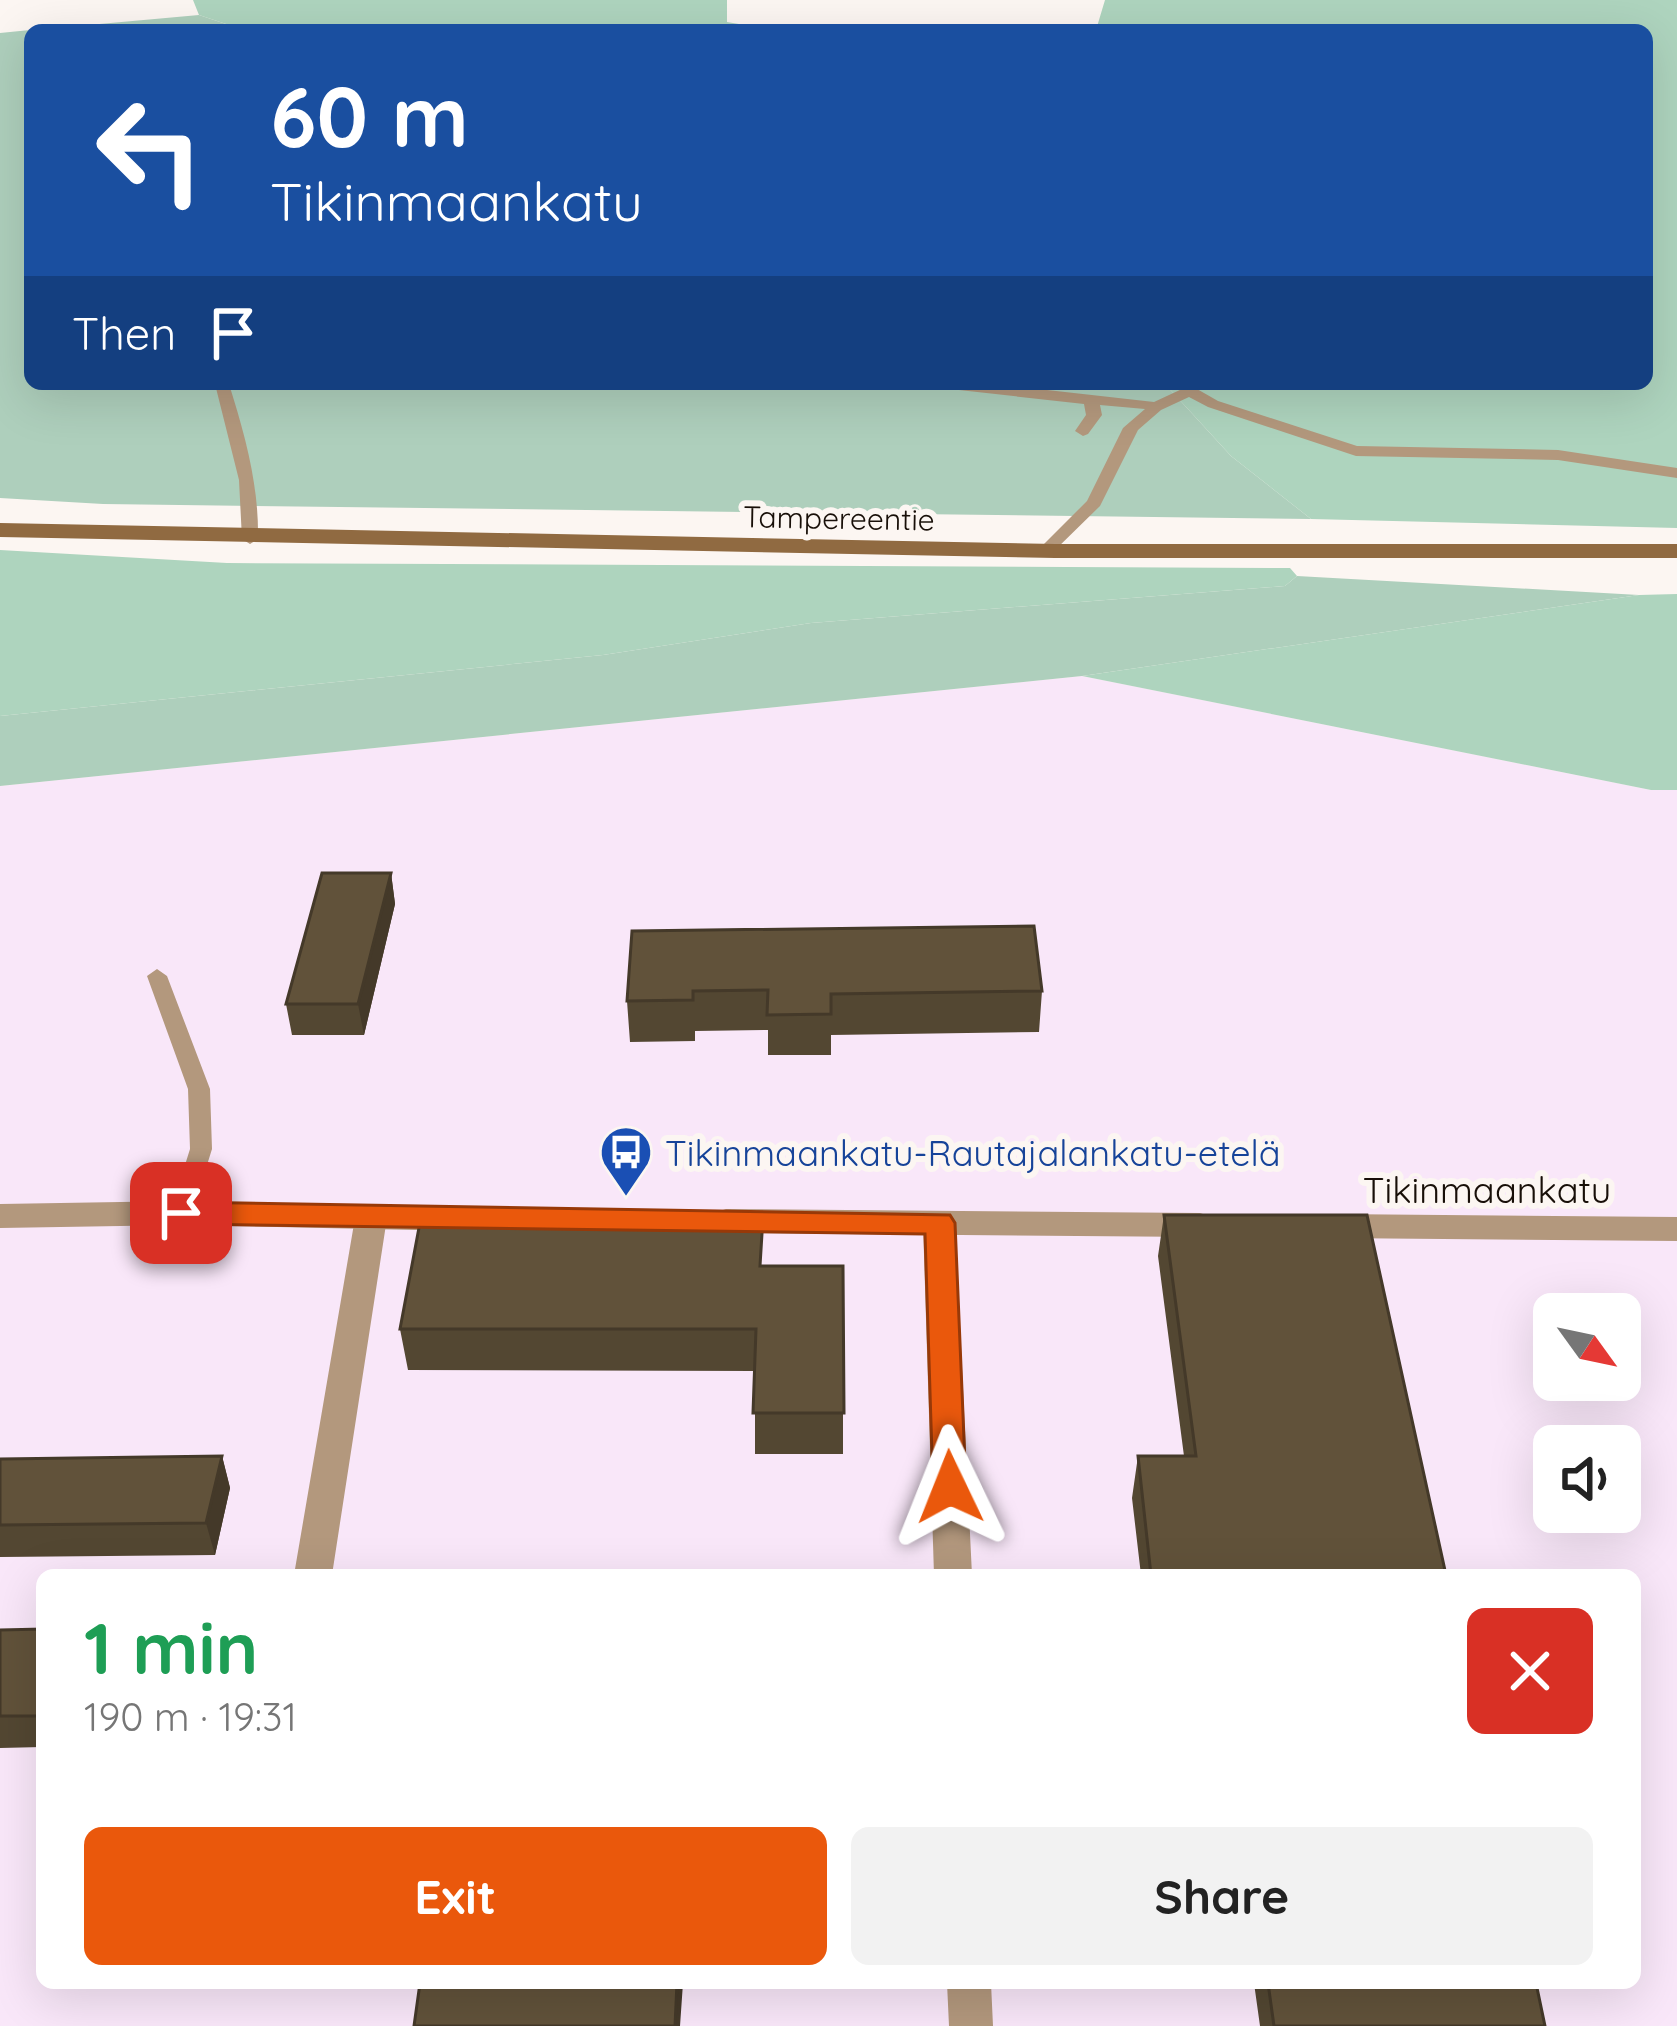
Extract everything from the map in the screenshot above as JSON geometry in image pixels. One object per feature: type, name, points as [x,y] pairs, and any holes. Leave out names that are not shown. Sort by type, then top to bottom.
[{"type":"main road","name":"Tampereentie","points":[[0,530],[1045,551],[1677,551]]},
{"type":"street","points":[[0,1216],[181,1213],[490,1219]]},
{"type":"street","points":[[314,1569],[371,1218]]},
{"type":"street","points":[[703,1221],[1225,1226]]},
{"type":"street","points":[[940,1223],[953,1569]]},
{"type":"street","name":"Tikinmaankatu","points":[[1296,1226],[1677,1229]]},
{"type":"street","points":[[969,1989],[971,2026]]},
{"type":"lane","points":[[224,390],[242,454],[252,512],[250,538]]},
{"type":"lane","points":[[1025,390],[1091,400],[1134,400],[1156,407]]},
{"type":"lane","points":[[1045,551],[1094,503],[1131,428],[1185,390]]},
{"type":"lane","points":[[1194,390],[1213,404],[1356,451],[1558,455],[1677,473]]},
{"type":"lane","points":[[1082,431],[1094,415],[1091,400]]},
{"type":"lane","points":[[157,976],[199,1089],[201,1149],[181,1213]]},
{"type":"shaded area","points":[[1082,676],[1651,790],[1677,790],[1677,2026],[0,2026],[0,786]]},
{"type":"green space","points":[[193,0],[727,0],[727,22],[739,24],[226,24],[199,15]]},
{"type":"green space","points":[[1105,0],[1677,0],[1677,528],[1311,519],[1231,456],[1170,390],[1653,390],[1653,24],[1098,24]]},
{"type":"green space","points":[[199,15],[226,24],[99,24]]},
{"type":"green space","points":[[24,31],[24,390],[1170,390],[1231,456],[1311,519],[103,504],[0,498],[0,33]]},
{"type":"green space","points":[[0,550],[227,563],[1290,568],[1297,576],[1285,586],[811,623],[603,655],[0,716]]},
{"type":"green space","points":[[1297,576],[1639,595],[1082,676],[0,786],[0,716],[603,655],[811,623],[1285,586]]},
{"type":"green space","points":[[1677,594],[1677,790],[1651,790],[1082,676],[1639,595]]},
{"type":"building","points":[[322,873],[391,873],[358,1004],[286,1004]]},
{"type":"building","points":[[1034,926],[1042,991],[831,994],[831,1014],[767,1015],[768,990],[693,991],[693,1000],[627,1001],[632,931]]},
{"type":"building","points":[[1164,1215],[1367,1215],[1445,1569],[1150,1569],[1138,1456],[1196,1456]]},
{"type":"building","points":[[421,1217],[763,1217],[760,1266],[843,1266],[844,1413],[753,1413],[756,1329],[400,1329]]},
{"type":"building","points":[[222,1456],[206,1523],[0,1525],[0,1459]]},
{"type":"building","points":[[36,1629],[36,1716],[0,1716],[0,1630]]},
{"type":"building","points":[[419,1989],[677,1989],[675,2026],[414,2026]]},
{"type":"building","points":[[1269,1989],[1537,1989],[1545,2026],[1274,2026]]},
{"type":"place","name":"Tikinmaankatu-Rautajalankatu-etelä","points":[[626,1198]]},
{"type":"route","points":[[181,1213],[940,1223],[950,1487]]}]
